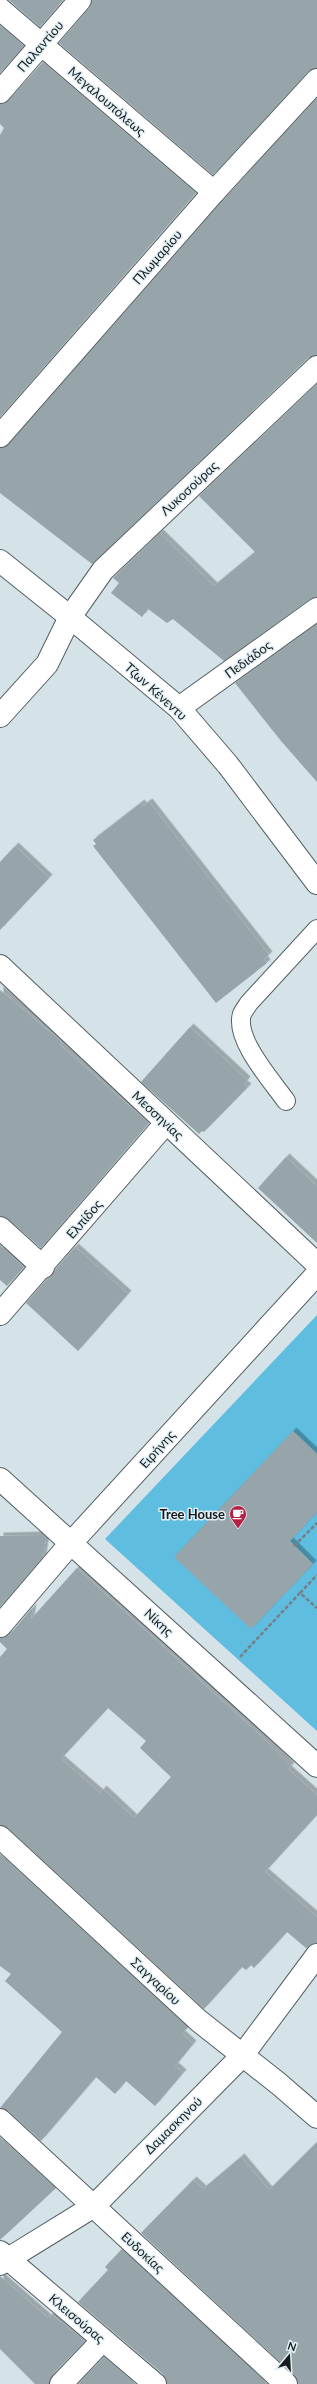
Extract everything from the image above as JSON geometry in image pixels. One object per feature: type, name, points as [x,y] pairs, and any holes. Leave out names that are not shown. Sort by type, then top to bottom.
[{"type":"street","name":"Παλαντίου","points":[[0,92],[80,0]]},
{"type":"street","name":"Μεγαλουπόλεως","points":[[0,9],[214,192]]},
{"type":"street","name":"Πλωμαρίου","points":[[0,436],[214,192],[317,80]]},
{"type":"street","name":"Λυκοσούρας","points":[[0,716],[47,664],[70,617],[103,570],[317,367]]},
{"type":"street","name":"Τζων Κένεντυ","points":[[0,561],[179,708],[237,777],[317,883]]},
{"type":"street","name":"Πεδιάδος","points":[[179,708],[317,609]]},
{"type":"street","name":"Μεσσηνίας","points":[[0,966],[317,1264]]},
{"type":"street","name":"Ελπίδος","points":[[0,1314],[43,1267],[166,1123]]},
{"type":"street","points":[[0,1228],[43,1267]]},
{"type":"street","name":"Ειρήνης","points":[[0,1626],[71,1543],[317,1274]]},
{"type":"street","name":"Νίκης","points":[[0,1479],[317,1766]]},
{"type":"street","name":"Σαγγαρίου","points":[[0,1837],[199,2021],[242,2056],[280,2084],[317,2117]]},
{"type":"street","name":"Δαμασκηνού","points":[[2,2258],[94,2206],[242,2056],[317,1956]]},
{"type":"street","name":"Ευδοκίας","points":[[0,2120],[286,2384]]},
{"type":"street","name":"Κλεισούρας","points":[[2,2258],[155,2384]]},
{"type":"street","points":[[61,2384],[103,2340]]},
{"type":"lane","points":[[286,1101],[248,1046],[242,1031],[242,1014],[248,1003],[317,930]]},
{"type":"path","points":[[294,1546],[317,1523]]},
{"type":"path","points":[[220,1677],[317,1575]]},
{"type":"path","points":[[300,1593],[317,1608]]},
{"type":"shaded area","points":[[317,1315],[317,1731],[105,1539]]},
{"type":"building","points":[[9,0],[63,0],[40,27]]},
{"type":"building","points":[[92,0],[317,0],[317,68],[308,72],[213,175],[59,43],[89,8]]},
{"type":"building","points":[[0,25],[24,46],[0,73]]},
{"type":"building","points":[[43,62],[196,193],[0,417],[0,135],[4,128],[0,124],[0,104],[9,100]]},
{"type":"building","points":[[317,98],[317,355],[308,358],[92,564],[0,493],[0,448],[9,444],[223,200]]},
{"type":"building","points":[[317,384],[317,597],[310,599],[224,661],[173,619],[167,623],[148,609],[142,617],[111,593],[119,583],[113,578],[160,533],[214,586],[255,552],[199,496]]},
{"type":"building","points":[[317,624],[317,782],[281,741],[235,683]]},
{"type":"building","points":[[149,802],[269,955],[264,959],[267,963],[216,1003],[93,846],[96,844],[93,840],[141,803],[143,806]]},
{"type":"building","points":[[15,846],[49,878],[0,930],[0,862]]},
{"type":"building","points":[[0,990],[62,1042],[60,1045],[149,1123],[41,1248],[8,1219],[0,1216]]},
{"type":"building","points":[[190,1027],[247,1080],[244,1084],[248,1087],[204,1132],[202,1131],[199,1134],[141,1082]]},
{"type":"building","points":[[286,1157],[317,1186],[317,1243],[258,1188]]},
{"type":"building","points":[[0,1245],[24,1267],[7,1286],[0,1280]]},
{"type":"building","points":[[75,1247],[128,1294],[78,1351],[26,1303]]},
{"type":"building","points":[[293,1431],[317,1454],[317,1512],[290,1541],[313,1564],[251,1629],[174,1557]]},
{"type":"building","points":[[43,1535],[46,1538],[43,1557],[0,1607],[0,1536]]},
{"type":"building","points":[[77,1568],[261,1736],[291,1766],[288,1769],[317,1795],[317,1815],[265,1872],[317,1917],[317,1943],[306,1948],[287,1932],[254,1968],[251,1965],[246,1970],[242,1967],[204,2009],[8,1828],[0,1825],[0,1657],[7,1649],[0,1642],[0,1638],[10,1634],[33,1607],[31,1619]],"holes":[[[108,1708],[146,1741],[140,1748],[171,1777],[134,1818],[103,1789],[100,1793],[61,1759]]]},
{"type":"building","points":[[0,1854],[188,2027],[182,2034],[193,2044],[175,2066],[183,2073],[155,2106],[126,2081],[115,2094],[96,2077],[41,2141],[8,2111],[0,2108],[62,2032],[5,1981],[11,1974],[0,1966]]},
{"type":"building","points":[[0,2137],[56,2188],[0,2240]]},
{"type":"building","points":[[317,2142],[317,2384],[298,2384],[294,2375],[141,2233],[193,2180],[203,2189],[241,2157],[269,2190]]},
{"type":"building","points":[[122,2249],[268,2384],[167,2384],[163,2374],[78,2302],[108,2270],[105,2267]]},
{"type":"building","points":[[0,2276],[48,2318],[52,2315],[85,2341],[52,2375],[49,2384],[35,2384],[0,2349]]},
{"type":"building","points":[[104,2357],[136,2384],[78,2384]]},
{"type":"place","name":"Tree House","points":[[238,1529]]}]
